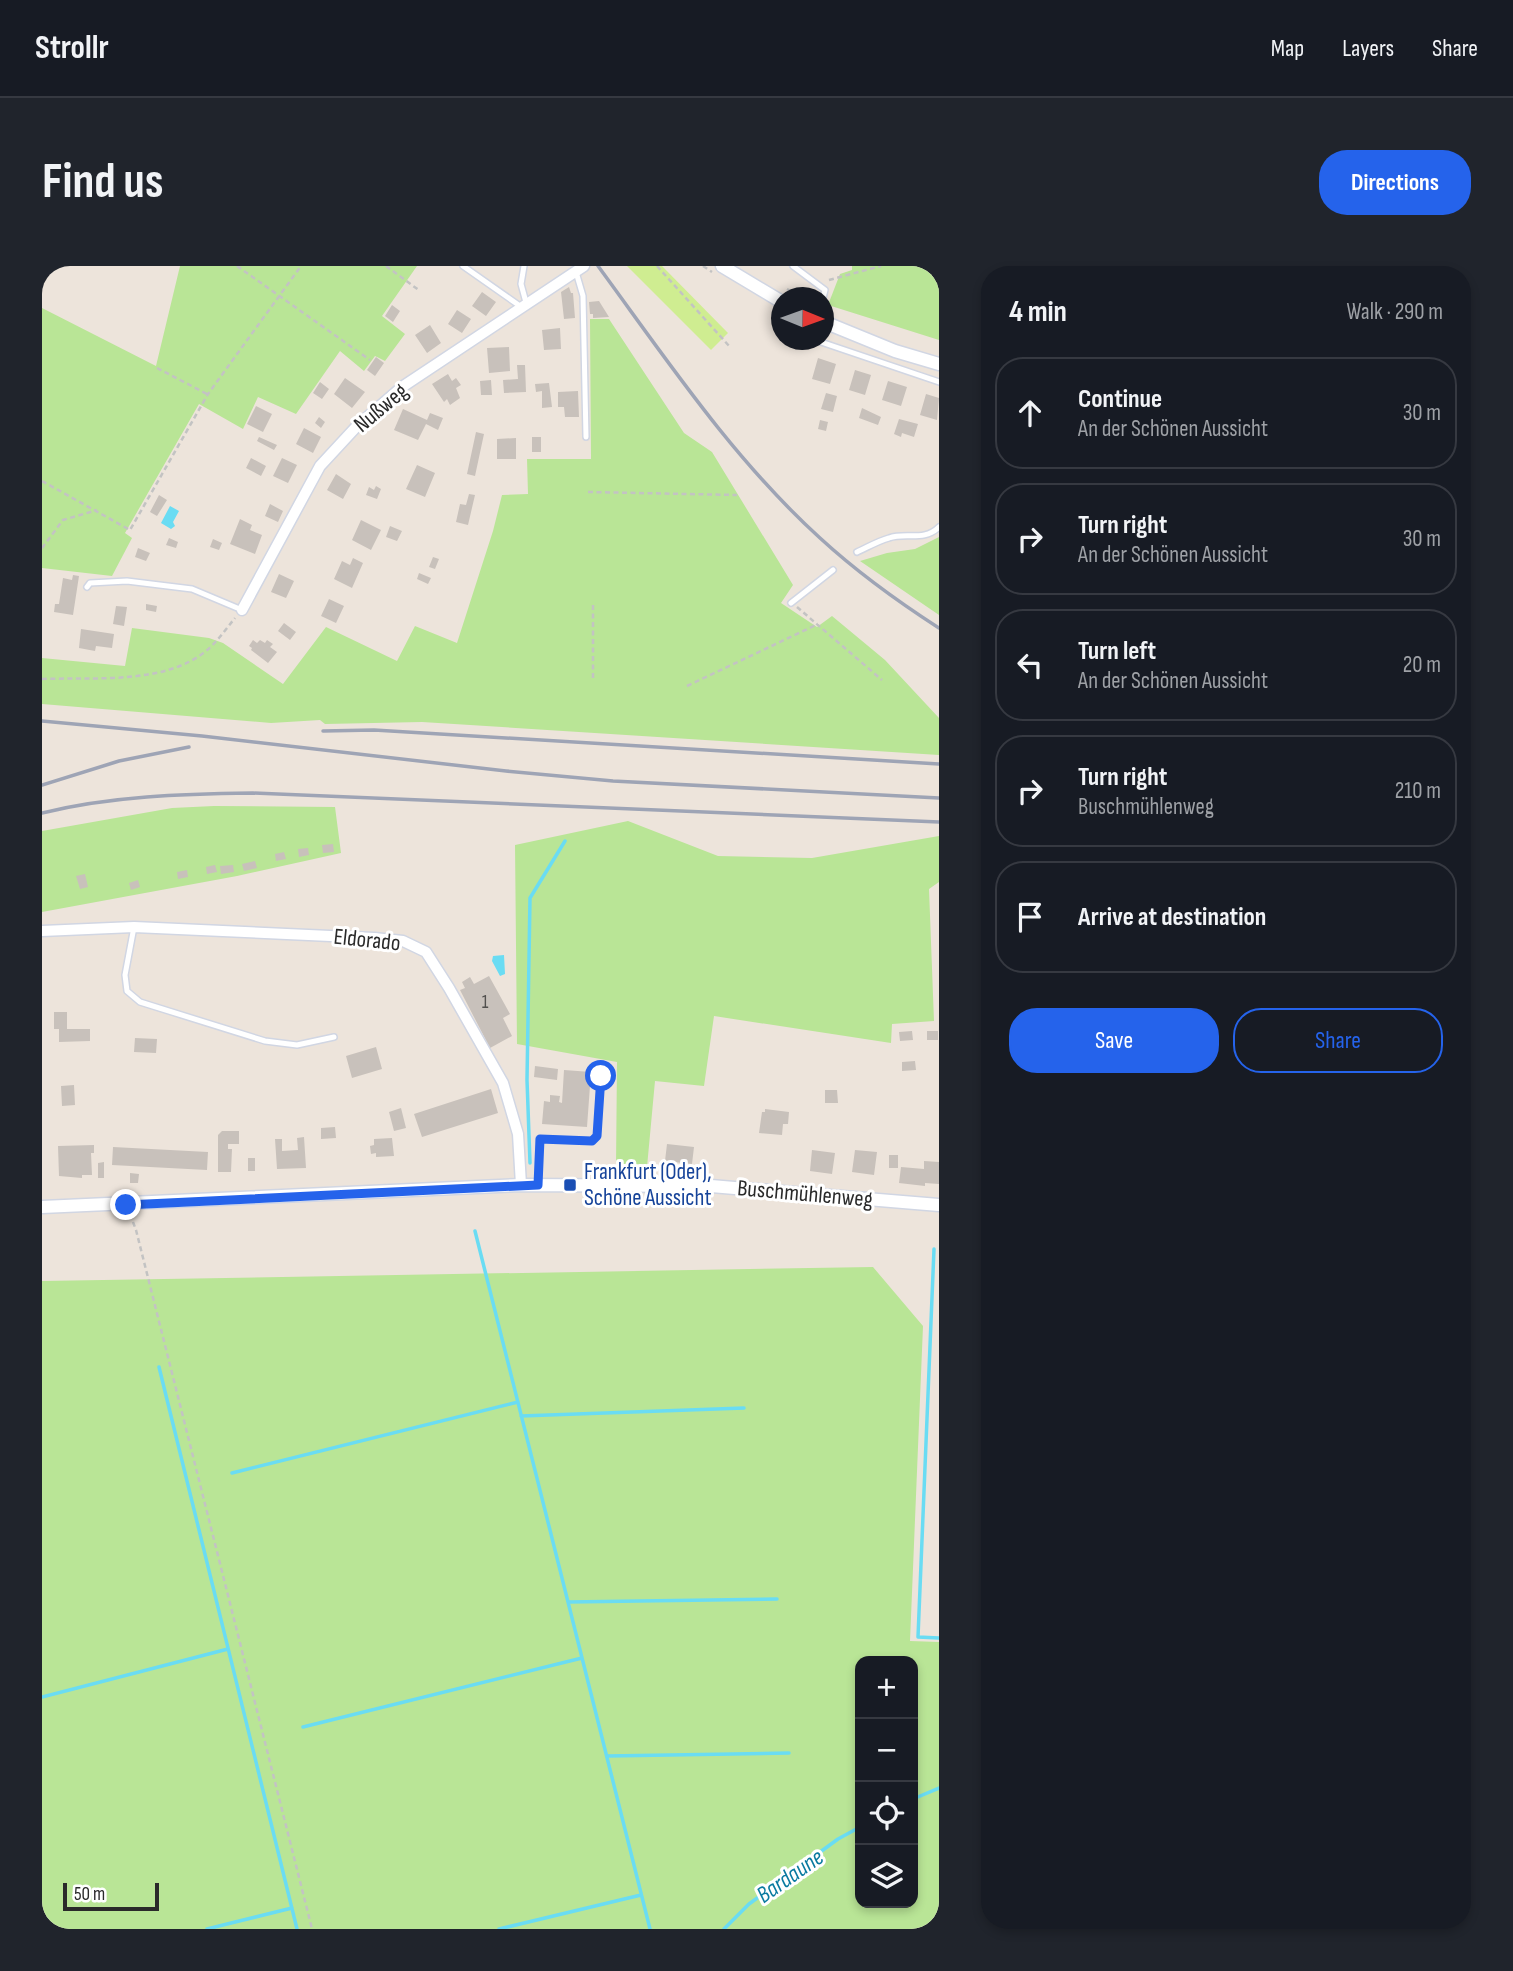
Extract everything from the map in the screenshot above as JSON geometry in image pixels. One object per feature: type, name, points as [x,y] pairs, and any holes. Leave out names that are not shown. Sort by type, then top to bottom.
[{"type":"street","points":[[722,266],[771,295]]},
{"type":"street","name":"Nußweg","points":[[242,610],[320,466],[357,426],[401,387],[580,269]]},
{"type":"street","points":[[834,326],[895,351],[939,364]]},
{"type":"street","name":"Eldorado","points":[[42,930],[134,927],[374,938],[403,941],[426,952],[503,1083],[518,1134],[521,1185]]},
{"type":"street","name":"Buschmühlenweg","points":[[42,1207],[521,1185],[711,1186],[939,1205]]},
{"type":"lane","points":[[463,266],[525,307]]},
{"type":"lane","points":[[524,266],[521,284],[525,307]]},
{"type":"lane","points":[[793,266],[821,287]]},
{"type":"lane","points":[[580,269],[586,437]]},
{"type":"lane","points":[[834,346],[939,382]]},
{"type":"lane","points":[[857,552],[892,536],[918,537],[933,533],[939,527]]},
{"type":"lane","points":[[791,603],[834,570]]},
{"type":"lane","points":[[87,587],[90,583],[127,581],[192,589],[242,610]]},
{"type":"lane","points":[[134,927],[125,975],[127,991],[140,1002],[265,1041],[297,1045],[334,1037]]},
{"type":"lane","points":[[538,1185],[540,1139],[592,1141],[597,1136],[601,1076]]},
{"type":"path","points":[[237,266],[370,360]]},
{"type":"path","points":[[42,481],[130,530],[208,394],[301,266]]},
{"type":"path","points":[[386,266],[420,291]]},
{"type":"path","points":[[657,266],[730,346]]},
{"type":"path","points":[[829,280],[881,266]]},
{"type":"path","points":[[157,368],[208,394]]},
{"type":"path","points":[[588,492],[737,495]]},
{"type":"path","points":[[42,548],[63,520],[97,510]]},
{"type":"path","points":[[791,603],[882,680]]},
{"type":"path","points":[[593,605],[593,681]]},
{"type":"path","points":[[42,679],[152,675],[181,667],[207,650],[242,610]]},
{"type":"path","points":[[687,686],[818,624]]},
{"type":"path","points":[[126,1205],[136,1230],[312,1929]]},
{"type":"green space","points":[[180,266],[417,266],[382,316],[405,334],[385,361],[375,356],[364,371],[340,351],[296,414],[258,397],[243,429],[199,404],[125,533],[132,538],[112,576],[42,568],[42,308],[156,366]]},
{"type":"green space","points":[[627,266],[662,266],[728,333],[711,350]]},
{"type":"green space","points":[[852,266],[939,266],[939,340],[834,307],[834,290],[840,274],[852,270]]},
{"type":"green space","points":[[590,319],[609,319],[684,433],[712,452],[793,585],[781,603],[817,627],[832,616],[885,660],[939,718],[939,755],[422,722],[325,724],[320,720],[271,723],[42,704],[42,658],[125,666],[132,628],[209,638],[223,643],[283,684],[326,627],[397,661],[415,626],[457,643],[502,495],[528,494],[527,459],[591,459]]},
{"type":"green space","points":[[939,537],[939,615],[860,561],[915,549]]},
{"type":"green space","points":[[335,807],[341,853],[237,876],[42,912],[42,831],[172,808]]},
{"type":"green space","points":[[628,821],[718,856],[812,858],[939,836],[939,882],[929,889],[934,1021],[892,1024],[891,1043],[714,1016],[704,1086],[655,1081],[647,1167],[616,1166],[617,1062],[517,1044],[515,845]]},
{"type":"green space","points":[[873,1267],[923,1326],[910,1641],[939,1642],[939,1929],[42,1929],[42,1281]]},
{"type":"water","points":[[170,506],[179,511],[173,522],[175,526],[171,529],[161,523]]},
{"type":"water","points":[[504,955],[505,974],[500,976],[492,961],[493,956]]},
{"type":"building","points":[[569,287],[573,293],[575,318],[564,319],[561,292]]},
{"type":"building","points":[[482,292],[496,302],[486,316],[472,306]]},
{"type":"building","points":[[599,301],[609,317],[593,318],[593,314],[590,314],[589,302]]},
{"type":"building","points":[[392,305],[400,311],[393,322],[385,316]]},
{"type":"building","points":[[457,310],[471,319],[462,333],[448,324]]},
{"type":"building","points":[[430,325],[441,343],[427,353],[415,335]]},
{"type":"building","points":[[560,328],[561,349],[544,350],[542,330]]},
{"type":"building","points":[[509,347],[510,371],[489,373],[487,348]]},
{"type":"building","points":[[376,357],[384,363],[375,376],[367,370]]},
{"type":"building","points":[[818,358],[836,364],[830,384],[812,379]]},
{"type":"building","points":[[517,365],[525,365],[526,392],[504,393],[503,380],[518,379]]},
{"type":"building","points":[[855,370],[871,375],[865,395],[849,390]]},
{"type":"building","points":[[448,374],[452,381],[456,378],[461,385],[456,388],[460,398],[450,405],[447,399],[444,402],[432,384]]},
{"type":"building","points":[[345,378],[365,392],[352,408],[334,394]]},
{"type":"building","points":[[491,380],[492,395],[481,395],[480,381]]},
{"type":"building","points":[[888,381],[907,387],[901,406],[882,400]]},
{"type":"building","points":[[320,382],[329,389],[322,399],[313,393]]},
{"type":"building","points":[[549,383],[552,407],[542,408],[542,391],[536,392],[535,384]]},
{"type":"building","points":[[578,391],[579,417],[565,417],[564,407],[558,407],[558,392]]},
{"type":"building","points":[[826,393],[837,396],[833,412],[821,409]]},
{"type":"building","points":[[926,394],[939,398],[937,420],[920,415]]},
{"type":"building","points":[[256,406],[272,414],[263,432],[247,424]]},
{"type":"building","points":[[862,408],[881,417],[878,425],[859,418]]},
{"type":"building","points":[[403,409],[427,420],[430,413],[443,418],[438,430],[426,424],[418,440],[394,430]]},
{"type":"building","points":[[319,417],[325,422],[321,428],[315,423]]},
{"type":"building","points":[[899,419],[918,424],[914,437],[902,433],[901,437],[894,434]]},
{"type":"building","points":[[820,420],[828,422],[826,431],[818,429]]},
{"type":"building","points":[[304,428],[321,437],[313,453],[296,444]]},
{"type":"building","points":[[476,432],[484,434],[475,476],[467,474]]},
{"type":"building","points":[[259,437],[277,445],[274,450],[257,441]]},
{"type":"building","points":[[532,437],[541,437],[541,452],[532,452]]},
{"type":"building","points":[[516,438],[516,459],[497,459],[497,439]]},
{"type":"building","points":[[251,458],[266,466],[261,476],[246,468]]},
{"type":"building","points":[[282,458],[297,465],[288,483],[273,476]]},
{"type":"building","points":[[417,465],[435,473],[425,497],[406,489]]},
{"type":"building","points":[[336,474],[351,484],[343,499],[327,490]]},
{"type":"building","points":[[376,486],[381,489],[377,499],[366,495],[369,487],[374,490]]},
{"type":"building","points":[[469,494],[475,495],[468,525],[456,522],[460,504],[466,505]]},
{"type":"building","points":[[159,495],[167,500],[157,516],[150,512]]},
{"type":"building","points":[[270,504],[283,511],[278,522],[265,516]]},
{"type":"building","points":[[240,519],[252,525],[250,530],[262,535],[255,554],[230,544]]},
{"type":"building","points":[[361,520],[381,530],[371,550],[352,540]]},
{"type":"building","points":[[390,526],[402,531],[397,541],[386,537]]},
{"type":"building","points":[[169,538],[178,542],[176,548],[166,545]]},
{"type":"building","points":[[213,539],[222,543],[219,550],[210,547]]},
{"type":"building","points":[[138,548],[150,553],[146,561],[135,557]]},
{"type":"building","points":[[433,557],[439,559],[435,569],[429,567]]},
{"type":"building","points":[[353,558],[363,563],[352,588],[334,579],[342,561],[350,565]]},
{"type":"building","points":[[419,573],[431,578],[428,584],[417,579]]},
{"type":"building","points":[[279,574],[294,581],[286,598],[271,592]]},
{"type":"building","points":[[73,575],[79,576],[73,615],[54,612],[55,604],[59,604],[63,578],[72,580]]},
{"type":"building","points":[[329,599],[344,606],[336,623],[321,616]]},
{"type":"building","points":[[146,604],[157,606],[156,612],[146,610]]},
{"type":"building","points":[[116,606],[127,607],[124,626],[113,624]]},
{"type":"building","points":[[284,623],[296,632],[290,640],[278,631]]},
{"type":"building","points":[[81,629],[114,634],[112,648],[96,646],[95,651],[79,648]]},
{"type":"building","points":[[253,640],[265,643],[267,640],[273,644],[270,647],[277,652],[268,663],[251,650],[249,646]]},
{"type":"building","points":[[333,844],[334,852],[323,853],[322,845]]},
{"type":"building","points":[[308,848],[309,855],[299,857],[298,849]]},
{"type":"building","points":[[284,852],[286,859],[276,861],[275,854]]},
{"type":"building","points":[[255,861],[257,868],[244,871],[242,864]]},
{"type":"building","points":[[215,865],[217,872],[207,874],[206,867]]},
{"type":"building","points":[[233,865],[234,872],[221,874],[220,866]]},
{"type":"building","points":[[187,870],[188,877],[178,879],[177,872]]},
{"type":"building","points":[[85,874],[88,887],[80,889],[76,876]]},
{"type":"building","points":[[138,880],[140,887],[131,890],[129,883]]},
{"type":"building","points":[[489,976],[510,1014],[503,1018],[512,1036],[490,1048],[460,990],[465,988],[462,982],[470,977],[474,984]]},
{"type":"building","points":[[54,1012],[67,1012],[67,1029],[90,1029],[90,1041],[59,1042],[59,1029],[54,1029]]},
{"type":"building","points":[[912,1031],[913,1040],[900,1041],[899,1032]]},
{"type":"building","points":[[927,1031],[938,1031],[938,1040],[927,1040]]},
{"type":"building","points":[[135,1038],[157,1039],[156,1053],[134,1052]]},
{"type":"building","points":[[376,1047],[382,1069],[352,1078],[346,1056]]},
{"type":"building","points":[[915,1061],[916,1070],[902,1071],[902,1062]]},
{"type":"building","points":[[535,1066],[558,1069],[557,1080],[534,1077]]},
{"type":"building","points":[[564,1070],[591,1072],[587,1127],[542,1124],[544,1101],[550,1102],[550,1095],[560,1096],[559,1102],[562,1103]]},
{"type":"building","points":[[74,1085],[75,1105],[62,1106],[61,1086]]},
{"type":"building","points":[[491,1089],[498,1113],[422,1137],[414,1114]]},
{"type":"building","points":[[825,1090],[837,1090],[838,1103],[825,1103]]},
{"type":"building","points":[[401,1108],[406,1128],[394,1131],[389,1112]]},
{"type":"building","points":[[765,1109],[789,1112],[788,1124],[783,1124],[782,1135],[759,1133],[762,1112],[765,1112]]},
{"type":"building","points":[[335,1127],[336,1138],[321,1139],[321,1128]]},
{"type":"building","points":[[222,1131],[239,1131],[239,1144],[228,1144],[228,1149],[232,1149],[231,1172],[218,1172],[218,1135]]},
{"type":"building","points":[[304,1137],[306,1168],[277,1169],[275,1139],[282,1139],[282,1151],[298,1150],[297,1138]]},
{"type":"building","points":[[392,1138],[394,1156],[376,1157],[376,1153],[371,1154],[370,1146],[374,1145],[374,1139]]},
{"type":"building","points":[[667,1144],[694,1147],[692,1164],[665,1161]]},
{"type":"building","points":[[94,1145],[94,1153],[91,1153],[92,1175],[82,1175],[82,1178],[59,1176],[58,1146]]},
{"type":"building","points":[[113,1147],[208,1152],[207,1170],[112,1165]]},
{"type":"building","points":[[812,1150],[835,1153],[832,1174],[810,1171]]},
{"type":"building","points":[[855,1150],[877,1152],[874,1175],[852,1172]]},
{"type":"building","points":[[889,1155],[898,1155],[898,1168],[889,1168]]},
{"type":"building","points":[[248,1158],[255,1158],[255,1171],[248,1171]]},
{"type":"building","points":[[924,1161],[939,1162],[939,1184],[925,1183],[925,1186],[899,1183],[901,1167],[924,1169]]},
{"type":"building","points":[[104,1162],[104,1178],[98,1178],[98,1163]]},
{"type":"building","points":[[130,1173],[139,1174],[138,1183],[130,1183]]},
{"type":"waterway","points":[[530,1163],[527,1080],[530,898],[565,841]]},
{"type":"waterway","points":[[475,1231],[650,1929]]},
{"type":"waterway","points":[[934,1249],[918,1637],[939,1638]]},
{"type":"waterway","points":[[159,1367],[297,1929]]},
{"type":"waterway","points":[[232,1473],[518,1402]]},
{"type":"waterway","points":[[521,1416],[744,1408]]},
{"type":"waterway","points":[[568,1602],[777,1599]]},
{"type":"waterway","points":[[42,1697],[228,1649]]},
{"type":"waterway","points":[[303,1727],[582,1658]]},
{"type":"waterway","points":[[607,1756],[789,1753]]},
{"type":"waterway","name":"Bardaune","points":[[918,1797],[939,1788]]},
{"type":"waterway","name":"Bardaune","points":[[724,1929],[749,1904],[838,1839],[855,1830]]},
{"type":"waterway","points":[[499,1929],[641,1895]]},
{"type":"waterway","points":[[207,1929],[292,1908]]},
{"type":"railway","points":[[598,266],[702,408],[788,507],[863,574],[939,628]]},
{"type":"railway","points":[[42,721],[613,781],[939,798]]},
{"type":"railway","points":[[323,731],[374,730],[939,764]]},
{"type":"railway","points":[[42,785],[119,761],[189,747]]},
{"type":"railway","points":[[42,813],[120,799],[253,793],[939,822]]},
{"type":"place","name":"Frankfurt (Oder), Schöne Aussicht","points":[[570,1185]]},
{"type":"route","points":[[126,1205],[538,1185],[540,1139],[592,1141],[597,1136],[601,1076]]}]
